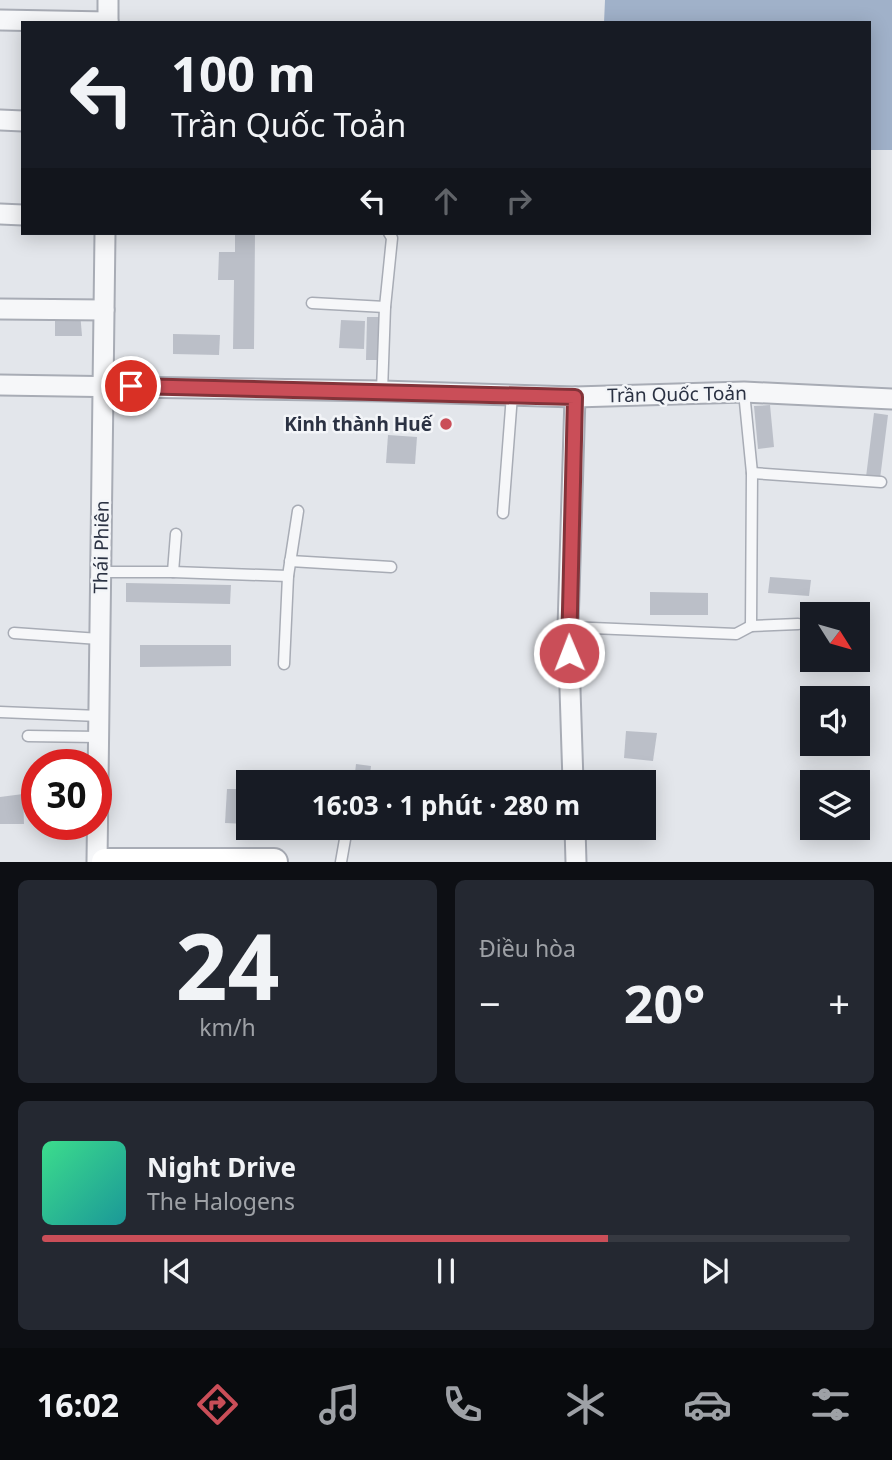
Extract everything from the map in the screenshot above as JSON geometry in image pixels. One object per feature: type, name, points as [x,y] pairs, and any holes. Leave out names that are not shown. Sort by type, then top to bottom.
[{"type":"main road","points":[[105,862],[274,862]]},
{"type":"street","points":[[108,0],[108,21]]},
{"type":"street","points":[[0,20],[36,21]]},
{"type":"street","points":[[0,120],[21,121]]},
{"type":"street","points":[[0,214],[21,215]]},
{"type":"street","name":"Thái Phiên","points":[[96,862],[105,235]]},
{"type":"street","points":[[0,309],[104,310]]},
{"type":"street","name":"Trần Quốc Toản","points":[[0,385],[103,385],[575,397],[744,392],[892,399]]},
{"type":"street","points":[[573,770],[568,627],[575,397]]},
{"type":"street","points":[[575,840],[576,862]]},
{"type":"lane","points":[[382,391],[390,235]]},
{"type":"lane","points":[[312,303],[385,307]]},
{"type":"lane","points":[[744,392],[752,472],[751,626]]},
{"type":"lane","points":[[503,513],[512,394]]},
{"type":"lane","points":[[752,472],[881,482]]},
{"type":"lane","points":[[284,664],[288,576],[298,511]]},
{"type":"lane","points":[[173,572],[176,534]]},
{"type":"lane","points":[[290,561],[391,566]]},
{"type":"lane","points":[[101,572],[288,576]]},
{"type":"lane","points":[[568,627],[736,634],[751,626],[798,624]]},
{"type":"lane","points":[[14,633],[99,639]]},
{"type":"lane","points":[[0,712],[99,716]]},
{"type":"lane","points":[[28,736],[98,737]]},
{"type":"lane","points":[[341,862],[345,840]]},
{"type":"water","points":[[605,0],[892,0],[892,150],[871,150],[871,21],[604,21]]},
{"type":"building","points":[[235,235],[255,235],[254,349],[233,349],[234,280],[218,280],[219,252],[235,252]]},
{"type":"building","points":[[55,311],[80,312],[82,336],[55,336]]},
{"type":"building","points":[[367,317],[383,317],[382,360],[366,360]]},
{"type":"building","points":[[341,320],[365,321],[364,349],[339,348]]},
{"type":"building","points":[[173,334],[220,335],[219,355],[173,354]]},
{"type":"building","points":[[770,405],[774,447],[758,449],[754,406]]},
{"type":"building","points":[[874,413],[888,415],[880,479],[866,477]]},
{"type":"building","points":[[388,435],[417,437],[415,464],[386,463]]},
{"type":"building","points":[[770,577],[811,580],[809,596],[768,593]]},
{"type":"building","points":[[126,583],[231,585],[230,604],[126,602]]},
{"type":"building","points":[[650,592],[708,593],[708,615],[650,615]]},
{"type":"building","points":[[140,645],[231,645],[231,666],[140,667]]},
{"type":"building","points":[[626,731],[657,733],[653,761],[624,758]]},
{"type":"building","points":[[356,764],[371,766],[370,770],[355,770]]},
{"type":"building","points":[[227,789],[236,789],[236,824],[225,823]]},
{"type":"building","points":[[21,794],[21,824],[0,824],[0,797]]},
{"type":"place","name":"Kinh thành Huế","points":[[446,424]]},
{"type":"route","points":[[131,386],[575,397],[569,653]]}]
